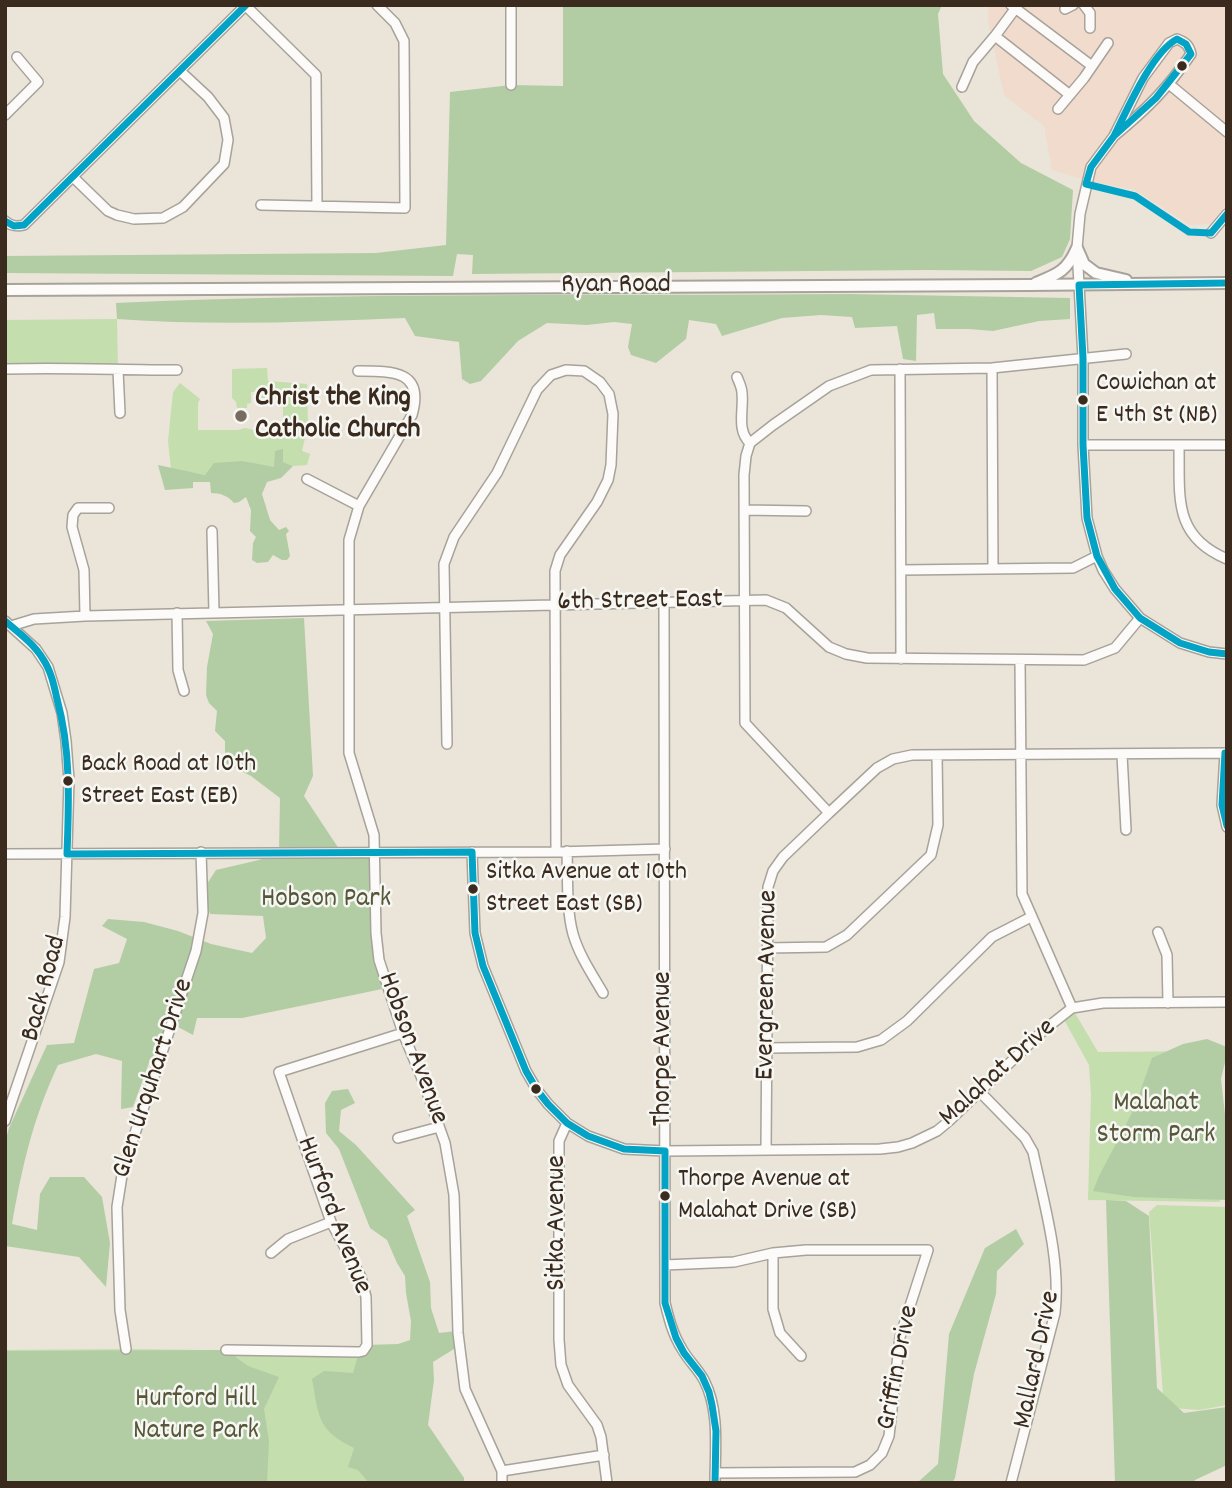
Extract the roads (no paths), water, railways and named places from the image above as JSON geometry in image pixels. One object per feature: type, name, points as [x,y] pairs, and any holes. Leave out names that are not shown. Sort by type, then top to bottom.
[{"type":"main road","points":[[1077,248],[1084,264],[1096,273],[1146,284]]},
{"type":"main road","points":[[1029,285],[1060,273],[1072,260],[1077,248]]},
{"type":"main road","name":"Ryan Road","points":[[5,290],[1227,283]]},
{"type":"street","points":[[5,220],[10,225],[24,225],[246,5],[316,75],[317,206]]},
{"type":"street","points":[[261,205],[405,208],[404,41],[395,23],[377,5]]},
{"type":"street","points":[[511,5],[511,85]]},
{"type":"street","points":[[1084,5],[1090,13],[1090,28]]},
{"type":"street","points":[[962,87],[973,62],[1014,7],[1092,66]]},
{"type":"street","points":[[995,36],[1070,95]]},
{"type":"street","points":[[1114,136],[1144,111],[1169,84],[1191,54],[1185,42],[1177,39],[1169,43],[1143,78],[1114,136],[1091,167],[1080,214],[1077,248],[1087,519],[1097,556],[1115,589],[1140,618],[1180,643],[1209,652],[1227,654]]},
{"type":"street","points":[[1058,109],[1108,43]]},
{"type":"street","points":[[5,115],[37,82],[17,57]]},
{"type":"street","points":[[73,177],[108,211],[117,215],[134,219],[163,218],[183,207],[224,164],[228,141],[224,118],[208,97],[180,71]]},
{"type":"street","points":[[1169,84],[1227,132]]},
{"type":"street","points":[[1211,233],[1227,214]]},
{"type":"street","points":[[829,813],[745,723],[744,509],[745,466],[750,443],[829,386],[870,370],[992,368],[1126,354]]},
{"type":"street","points":[[992,368],[993,569]]},
{"type":"street","points":[[5,369],[177,370]]},
{"type":"street","points":[[900,369],[901,659]]},
{"type":"street","points":[[118,370],[120,413]]},
{"type":"street","name":"Hobson Avenue","points":[[358,370],[386,371],[403,376],[413,386],[416,401],[412,415],[359,506],[349,540],[349,752],[374,835],[379,960],[445,1143],[454,1195],[458,1333],[465,1389],[502,1471],[502,1483]]},
{"type":"street","points":[[447,744],[444,564],[447,551],[497,473],[537,390],[551,375],[566,370],[584,371],[600,382],[609,394],[613,414],[611,465],[608,480],[597,502],[560,555],[555,571],[556,852]]},
{"type":"street","points":[[737,377],[742,392],[742,429],[750,443]]},
{"type":"street","points":[[1083,445],[1227,445]]},
{"type":"street","points":[[1178,446],[1183,517],[1200,544],[1211,553],[1227,559]]},
{"type":"street","points":[[307,479],[359,506]]},
{"type":"street","points":[[85,616],[84,570],[72,527],[73,515],[78,508],[108,508]]},
{"type":"street","points":[[744,509],[806,511]]},
{"type":"street","points":[[212,531],[214,612]]},
{"type":"street","points":[[901,570],[1073,568],[1097,556]]},
{"type":"street","name":"6th Street East","points":[[8,624],[34,619],[177,613],[766,600],[786,608],[829,647],[867,659],[1084,660],[1115,648],[1140,618]]},
{"type":"street","name":"Thorpe Avenue","points":[[664,603],[664,1303],[670,1326],[681,1348],[704,1380],[712,1402],[715,1478]]},
{"type":"street","points":[[177,613],[178,670],[184,691]]},
{"type":"street","name":"Back Road","points":[[5,1121],[59,962],[65,917],[69,780],[62,713],[48,667],[36,649],[8,624]]},
{"type":"street","points":[[1020,660],[1022,894],[1072,1008]]},
{"type":"street","points":[[1226,753],[1222,805],[1227,827]]},
{"type":"street","name":"Evergreen Avenue","points":[[766,1149],[768,887],[773,871],[783,857],[877,768],[912,755],[1226,753]]},
{"type":"street","points":[[767,948],[826,947],[837,941],[847,935],[931,855],[939,825],[937,755]]},
{"type":"street","points":[[1122,755],[1126,830]]},
{"type":"street","points":[[5,854],[556,852],[665,849]]},
{"type":"street","points":[[567,851],[573,935],[603,993]]},
{"type":"street","name":"Glen Urquhart Drive","points":[[126,1349],[120,1310],[117,1207],[123,1169],[196,951],[203,913],[201,852]]},
{"type":"street","name":"Sitka Avenue","points":[[472,852],[475,933],[483,966],[526,1071],[543,1097],[567,1123],[559,1141],[561,1365],[568,1385],[597,1425],[607,1483]]},
{"type":"street","points":[[766,1048],[857,1047],[881,1040],[907,1021],[992,937],[1031,917]]},
{"type":"street","points":[[1158,932],[1167,955],[1168,1003]]},
{"type":"street","name":"Malahat Drive","points":[[567,1123],[588,1136],[624,1149],[665,1151],[898,1147],[937,1131],[1072,1008],[1103,1003],[1227,1002]]},
{"type":"street","name":"Hurford Avenue","points":[[226,1350],[359,1352],[367,1345],[366,1297],[361,1277],[331,1222],[279,1072],[403,1032]]},
{"type":"street","name":"Mallard Drive","points":[[979,1091],[1025,1138],[1033,1152],[1057,1271],[1055,1313],[1011,1483]]},
{"type":"street","points":[[398,1138],[439,1126]]},
{"type":"street","points":[[271,1253],[288,1239],[331,1222]]},
{"type":"street","name":"Griffin Drive","points":[[665,1265],[734,1262],[773,1252],[806,1250],[928,1250],[900,1337],[889,1436],[882,1453],[870,1465],[855,1472],[824,1478],[715,1478]]},
{"type":"street","points":[[773,1252],[774,1309],[780,1333],[801,1356]]},
{"type":"street","points":[[502,1471],[604,1455]]},
{"type":"place","name":"Cowichan at E 4th St (NB)","points":[[1083,400]]},
{"type":"place","name":"Christ the King Catholic Church","points":[[241,416]]},
{"type":"place","name":"Back Road at 10th Street East (EB)","points":[[68,781]]},
{"type":"place","name":"Sitka Avenue at 10th Street East (SB)","points":[[473,889]]},
{"type":"place","name":"Thorpe Avenue at Malahat Drive (SB)","points":[[665,1196]]},
{"type":"park label","name":"Hobson Park","points":[[326,901]]},
{"type":"park label","name":"Malahat Storm Park","points":[[1156,1121]]},
{"type":"park label","name":"Hurford Hill Nature Park","points":[[196,1417]]}]
